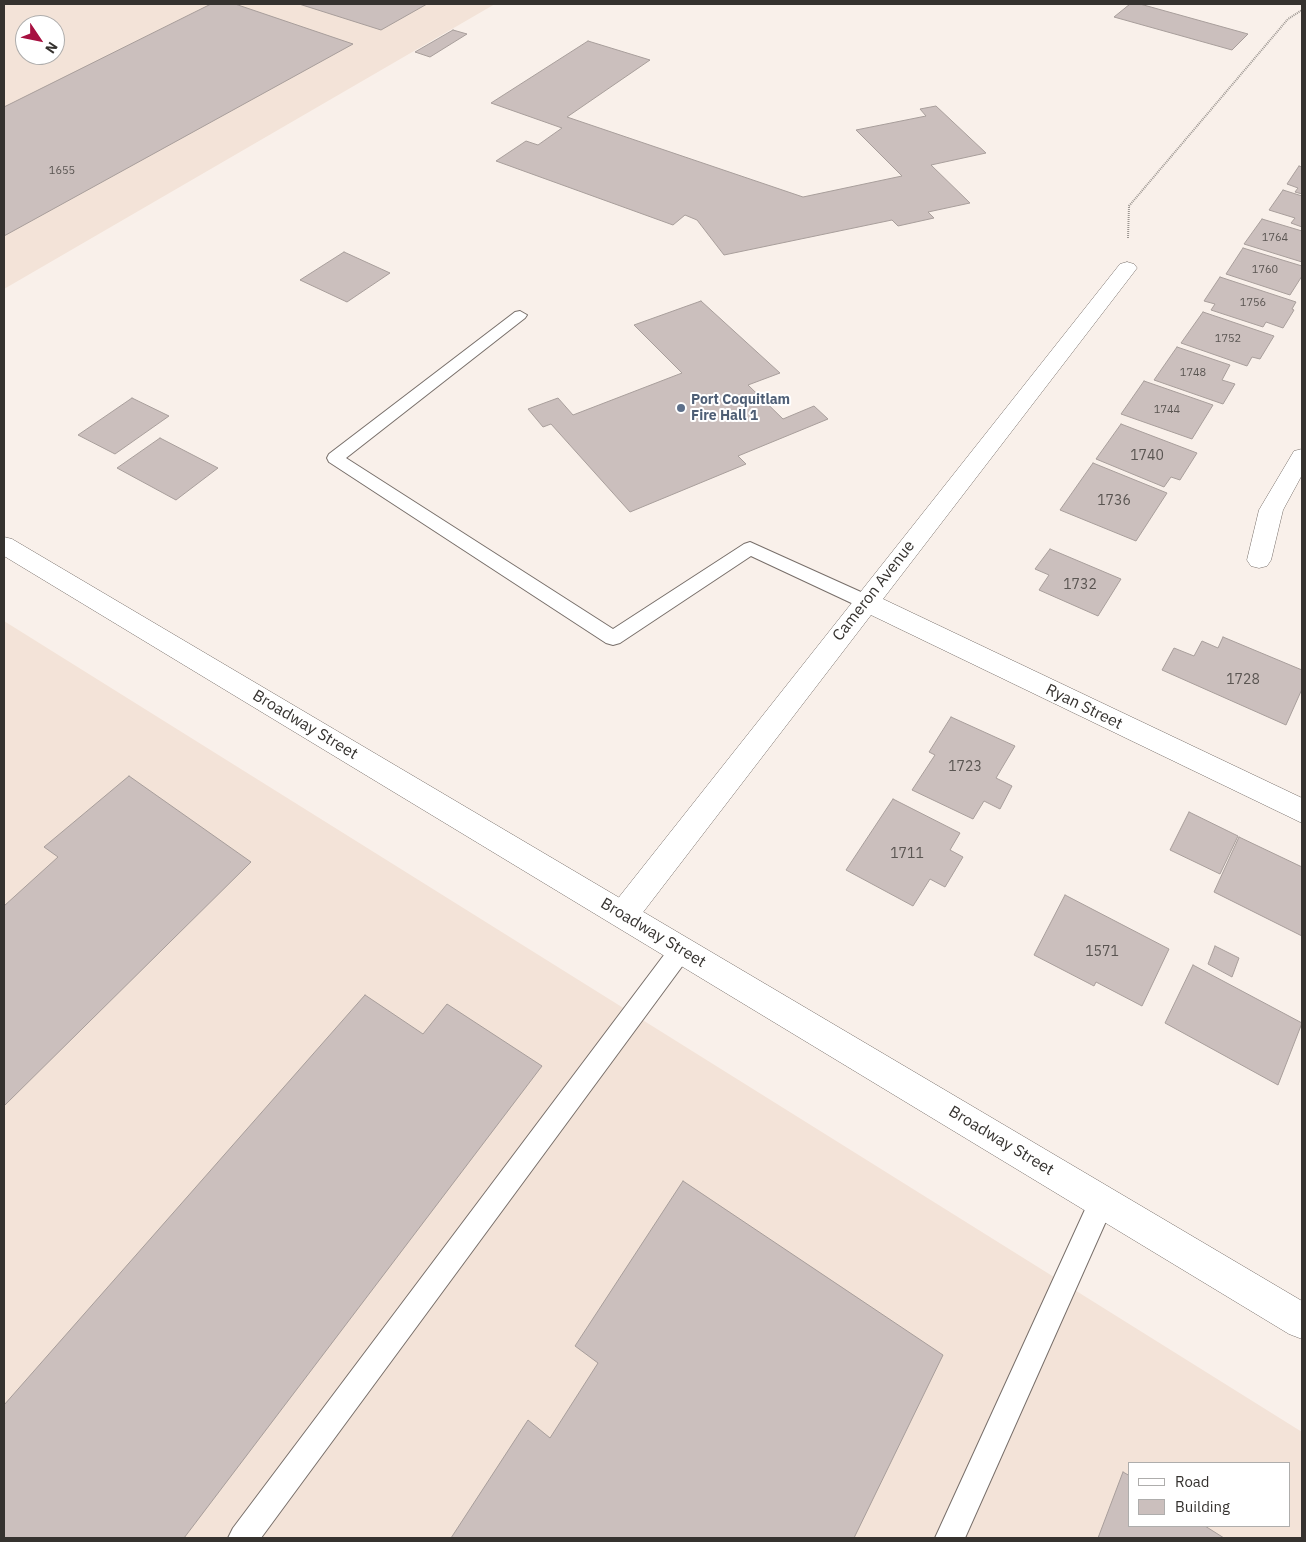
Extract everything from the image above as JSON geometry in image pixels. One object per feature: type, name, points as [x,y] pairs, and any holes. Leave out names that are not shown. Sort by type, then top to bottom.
[{"type":"street","name":"Cameron Avenue","points":[[622,915],[1127,268]]},
{"type":"street","points":[[1259,560],[1271,510],[1302,456]]},
{"type":"street","name":"Broadway Street","points":[[4,545],[1302,1321]]},
{"type":"street","name":"Ryan Street","points":[[866,602],[1302,811]]},
{"type":"lane","points":[[520,315],[335,458],[613,638],[750,548],[866,602]]},
{"type":"lane","points":[[243,1538],[682,950]]},
{"type":"lane","points":[[950,1538],[1102,1201]]},
{"type":"path","points":[[1127,268],[1129,206],[1288,19],[1302,10]]},
{"type":"shaded area","points":[[4,4],[495,4],[4,289]]},
{"type":"shaded area","points":[[4,621],[1302,1432],[1302,1538],[4,1538]]},
{"type":"building","points":[[211,4],[235,4],[353,44],[4,236],[4,107]]},
{"type":"building","points":[[299,4],[427,4],[381,30]]},
{"type":"building","points":[[1130,4],[1140,4],[1248,34],[1232,50],[1114,17]]},
{"type":"building","points":[[453,30],[467,34],[430,57],[415,52]]},
{"type":"building","points":[[588,41],[650,60],[567,117],[803,197],[902,176],[856,130],[926,116],[920,109],[936,106],[986,153],[931,165],[970,203],[928,212],[934,218],[898,226],[892,220],[724,255],[697,220],[685,215],[673,225],[496,161],[526,141],[538,145],[562,128],[491,103]]},
{"type":"building","points":[[1299,166],[1302,167],[1302,194],[1295,192],[1298,188],[1287,184]]},
{"type":"building","points":[[1283,190],[1302,196],[1302,227],[1291,223],[1295,218],[1269,210]]},
{"type":"building","points":[[1262,219],[1302,231],[1302,262],[1244,244]]},
{"type":"building","points":[[1243,248],[1302,266],[1302,276],[1290,295],[1226,274]]},
{"type":"building","points":[[344,252],[390,273],[347,302],[300,280]]},
{"type":"building","points":[[1220,277],[1296,302],[1292,309],[1294,310],[1283,328],[1266,322],[1263,327],[1211,310],[1215,304],[1204,301]]},
{"type":"building","name":"Port Coquitlam Fire Hall 1","points":[[701,301],[780,373],[748,385],[783,419],[814,406],[828,419],[738,456],[746,464],[630,512],[551,424],[543,427],[528,409],[558,398],[573,415],[682,373],[634,325]]},
{"type":"building","points":[[1203,312],[1274,336],[1260,359],[1252,357],[1247,366],[1181,343]]},
{"type":"building","points":[[1177,347],[1230,365],[1222,380],[1235,384],[1223,404],[1154,380]]},
{"type":"building","points":[[1144,381],[1213,405],[1192,439],[1121,414]]},
{"type":"building","points":[[132,398],[169,416],[115,454],[78,435]]},
{"type":"building","points":[[1121,424],[1197,453],[1180,480],[1171,477],[1164,487],[1096,459]]},
{"type":"building","points":[[160,438],[218,468],[176,500],[117,468]]},
{"type":"building","points":[[1093,463],[1167,493],[1136,541],[1060,510]]},
{"type":"building","points":[[1050,549],[1121,579],[1098,616],[1039,590],[1049,575],[1035,569]]},
{"type":"building","points":[[1223,637],[1302,670],[1302,689],[1286,725],[1162,670],[1174,648],[1194,656],[1202,641],[1218,648]]},
{"type":"building","points":[[951,717],[1015,746],[996,778],[1012,786],[1000,809],[984,801],[973,819],[912,790],[935,755],[929,752]]},
{"type":"building","points":[[129,776],[251,862],[4,1106],[4,906],[58,857],[44,847]]},
{"type":"building","points":[[893,799],[960,833],[950,850],[963,857],[945,887],[930,879],[913,906],[846,870]]},
{"type":"building","points":[[1189,812],[1238,836],[1220,874],[1170,850]]},
{"type":"building","points":[[1239,837],[1302,867],[1302,936],[1214,892]]},
{"type":"building","points":[[1065,895],[1169,949],[1142,1006],[1096,982],[1094,986],[1034,955]]},
{"type":"building","points":[[1215,946],[1239,958],[1232,977],[1208,964]]},
{"type":"building","points":[[1193,965],[1302,1023],[1278,1085],[1165,1023]]},
{"type":"building","points":[[365,995],[423,1034],[447,1004],[542,1066],[184,1538],[4,1538],[4,1405]]},
{"type":"building","points":[[683,1181],[943,1355],[854,1538],[451,1538],[528,1420],[550,1438],[598,1363],[575,1346]]},
{"type":"building","points":[[1123,1472],[1128,1475],[1128,1527],[1207,1527],[1224,1538],[1098,1538]]},
{"type":"place","name":"Port Coquitlam Fire Hall 1","points":[[681,408]]}]
